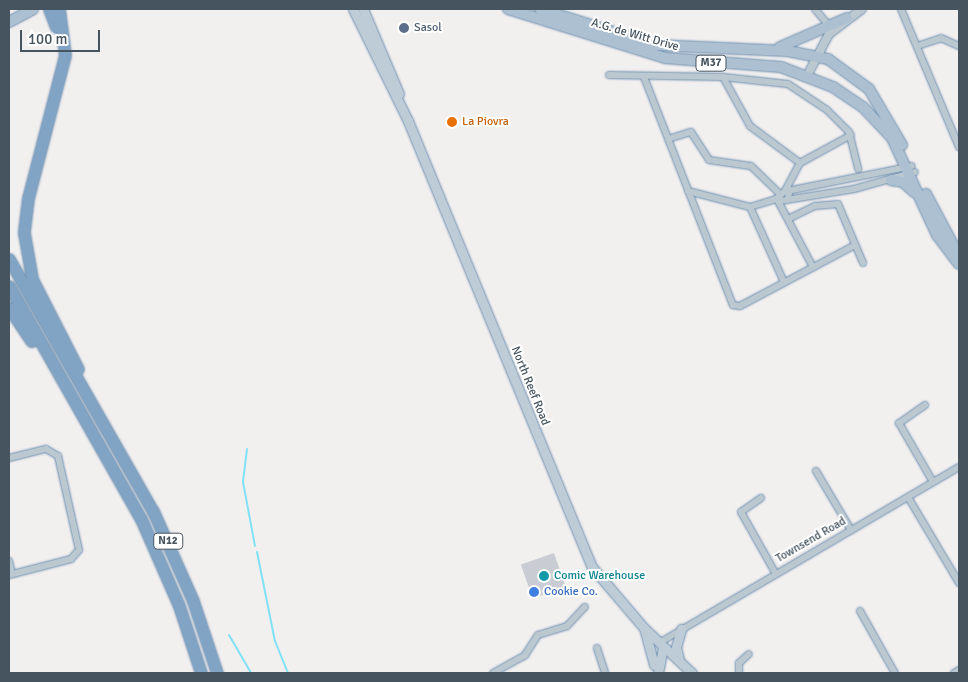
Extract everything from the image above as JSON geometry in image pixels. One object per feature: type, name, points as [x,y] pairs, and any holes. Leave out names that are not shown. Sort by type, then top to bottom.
[{"type":"highway","points":[[50,9],[65,55]]},
{"type":"highway","points":[[59,9],[65,55],[28,198],[26,255],[42,302],[113,437]]},
{"type":"highway","name":"N12","points":[[9,259],[45,328],[113,437],[175,557],[217,673]]},
{"type":"highway","name":"N12","points":[[9,286],[89,424],[161,562],[201,673]]},
{"type":"highway","points":[[9,308],[89,424]]},
{"type":"main road","points":[[9,22],[33,9]]},
{"type":"main road","name":"North Reef Road","points":[[353,9],[407,120]]},
{"type":"main road","name":"North Reef Road","points":[[363,9],[592,567],[644,628],[692,673]]},
{"type":"main road","name":"A.G. de Witt Drive","points":[[508,9],[602,34]]},
{"type":"main road","name":"A.G. de Witt Drive","points":[[540,9],[602,34],[686,61],[773,66],[808,74],[848,96],[872,116],[892,138],[959,257]]},
{"type":"main road","points":[[767,50],[800,42],[847,18]]},
{"type":"main road","name":"A.G. de Witt Drive","points":[[622,41],[674,48],[767,50],[818,56],[848,70],[869,89],[888,116],[924,207],[944,246],[959,264]]},
{"type":"main road","points":[[891,180],[908,185],[924,207]]},
{"type":"main road","points":[[644,628],[655,670]]},
{"type":"main road","points":[[678,631],[676,647],[680,662]]},
{"type":"main road","points":[[655,670],[661,645]]},
{"type":"street","points":[[815,9],[830,26]]},
{"type":"street","points":[[808,74],[829,34],[847,18],[862,9]]},
{"type":"street","points":[[901,9],[959,147]]},
{"type":"street","points":[[917,46],[941,38],[959,46]]},
{"type":"street","points":[[608,75],[723,77],[788,84],[827,110],[851,135],[858,169]]},
{"type":"street","points":[[644,77],[733,304],[740,306],[856,245]]},
{"type":"street","points":[[723,77],[750,126],[800,163]]},
{"type":"street","points":[[668,139],[691,132],[709,160],[752,166],[782,196],[788,219],[814,267]]},
{"type":"street","points":[[782,196],[800,163],[851,135]]},
{"type":"street","points":[[782,196],[815,195],[891,180],[910,170]]},
{"type":"street","points":[[688,190],[750,207],[814,186],[910,170]]},
{"type":"street","points":[[814,186],[815,195]]},
{"type":"street","points":[[788,219],[815,206],[838,204],[863,263]]},
{"type":"street","points":[[750,207],[784,282]]},
{"type":"street","points":[[925,405],[899,422],[933,482]]},
{"type":"street","points":[[9,458],[46,449],[58,456],[79,548],[77,555],[10,575],[9,561]]},
{"type":"street","name":"Townsend Road","points":[[661,645],[678,631],[959,467]]},
{"type":"street","points":[[816,471],[851,530]]},
{"type":"street","points":[[908,497],[959,583]]},
{"type":"street","points":[[761,498],[741,512],[776,574]]},
{"type":"street","points":[[498,672],[525,655],[538,635],[567,626],[585,607]]},
{"type":"street","points":[[860,611],[895,673]]},
{"type":"street","points":[[597,648],[605,673]]},
{"type":"street","points":[[740,673],[738,663],[749,654]]},
{"type":"street","points":[[954,673],[959,670]]},
{"type":"building","name":"Comic Warehouse","points":[[554,553],[566,587],[533,598],[521,564]]},
{"type":"waterway","points":[[247,449],[243,482],[255,546]]},
{"type":"waterway","points":[[257,552],[275,641],[288,673]]},
{"type":"waterway","points":[[229,635],[251,673]]},
{"type":"place","name":"Sasol","points":[[404,28]]},
{"type":"place","name":"La Piovra","points":[[452,122]]},
{"type":"place","name":"Comic Warehouse","points":[[544,576]]},
{"type":"place","name":"Cookie Co.","points":[[534,592]]}]
